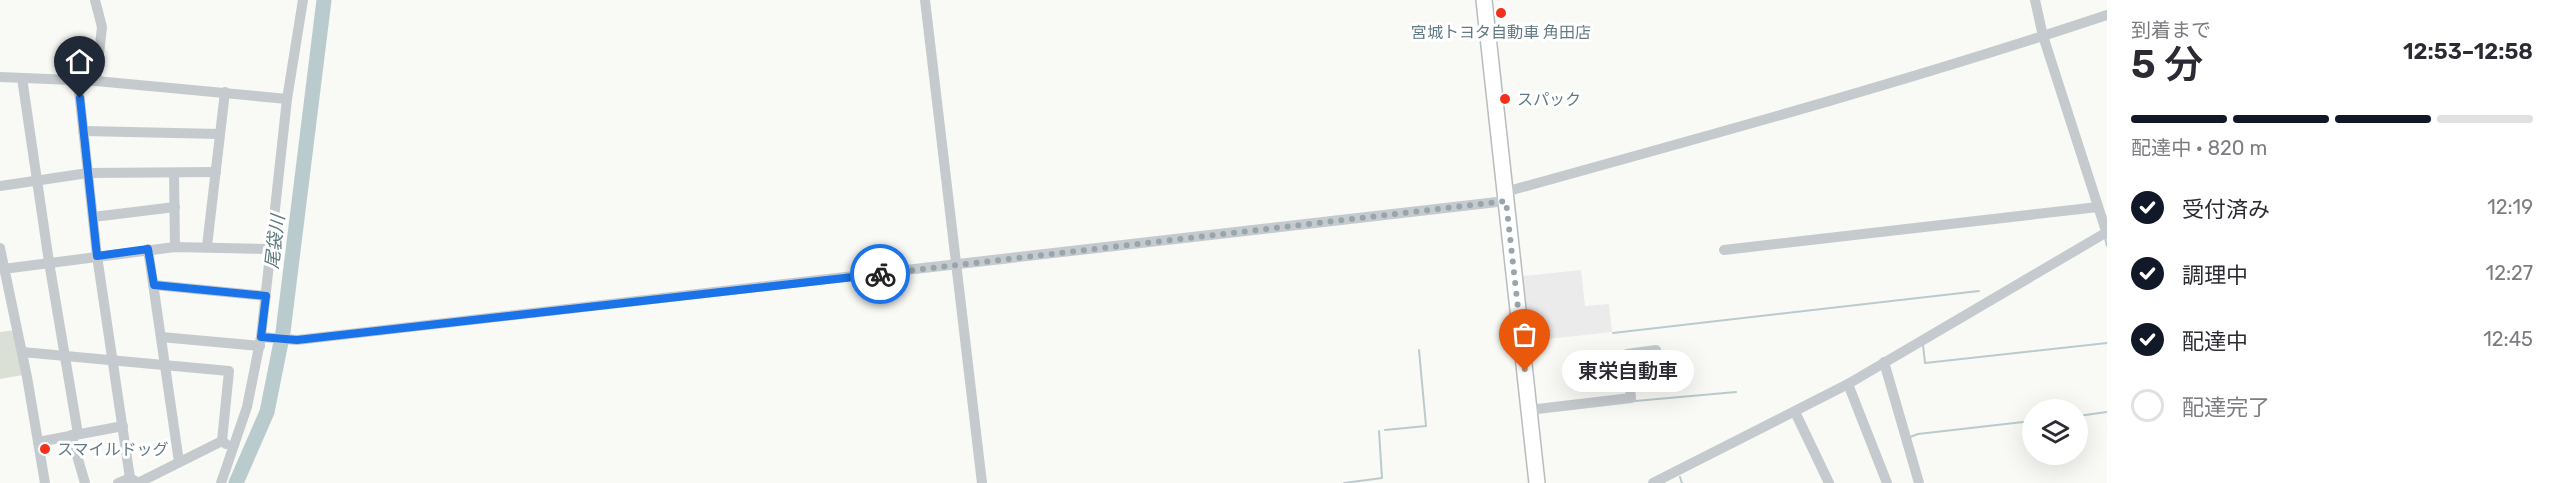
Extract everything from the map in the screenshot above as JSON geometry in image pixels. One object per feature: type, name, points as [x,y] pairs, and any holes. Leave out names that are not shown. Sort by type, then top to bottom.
[{"type":"highway","points":[[1484,0],[1537,483]]},
{"type":"street","points":[[95,0],[102,27],[96,81]]},
{"type":"street","points":[[221,483],[247,407],[264,340],[266,296],[287,99],[303,0]]},
{"type":"street","points":[[925,0],[982,483]]},
{"type":"street","points":[[1654,483],[1848,384],[2107,233],[2043,36],[2036,0]]},
{"type":"street","points":[[161,337],[291,340],[955,266],[1506,197],[2107,15]]},
{"type":"street","points":[[0,77],[96,81],[287,99]]},
{"type":"street","points":[[22,78],[65,356],[74,435],[85,483]]},
{"type":"street","points":[[78,82],[97,256],[123,426],[137,482]]},
{"type":"street","points":[[207,246],[225,92]]},
{"type":"street","points":[[83,130],[220,134]]},
{"type":"street","points":[[0,186],[88,173],[216,172]]},
{"type":"street","points":[[174,173],[175,247]]},
{"type":"street","points":[[93,217],[175,207]]},
{"type":"street","points":[[1724,250],[2098,207]]},
{"type":"street","points":[[3,269],[148,249],[207,246],[271,249]]},
{"type":"street","points":[[0,248],[22,351],[45,483]]},
{"type":"street","points":[[148,249],[180,462]]},
{"type":"street","points":[[154,285],[266,296]]},
{"type":"street","points":[[1529,410],[1631,398],[1627,354],[1656,350]]},
{"type":"street","points":[[22,351],[229,371],[222,441]]},
{"type":"street","points":[[1884,362],[1919,483]]},
{"type":"street","points":[[1848,384],[1887,483]]},
{"type":"street","points":[[1795,412],[1829,483]]},
{"type":"street","points":[[38,442],[123,426]]},
{"type":"street","points":[[222,441],[234,448]]},
{"type":"street","points":[[118,483],[137,482],[222,441]]},
{"type":"street","points":[[1676,471],[1680,483]]},
{"type":"shaded area","points":[[1581,270],[1585,306],[1609,304],[1612,332],[1530,341],[1523,276]]},
{"type":"shaded area","points":[[16,330],[23,375],[0,379],[0,332]]},
{"type":"waterway","name":"尾袋川","points":[[236,483],[267,412],[283,332],[324,0]]},
{"type":"waterway","points":[[2105,238],[2107,246]]},
{"type":"waterway","points":[[1613,333],[1979,291]]},
{"type":"waterway","points":[[1923,345],[1925,363],[2107,343]]},
{"type":"waterway","points":[[1385,430],[1426,426],[1419,350]]},
{"type":"waterway","points":[[1635,401],[1736,392]]},
{"type":"waterway","points":[[2088,415],[2107,412]]},
{"type":"waterway","points":[[1910,437],[1918,434],[2022,422]]},
{"type":"waterway","points":[[1344,483],[1382,478],[1379,431]]},
{"type":"waterway","points":[[1680,477],[1682,483]]},
{"type":"way so far","points":[[880,274],[1506,201],[1525,371]]},
{"type":"place","name":"宮城トヨタ自動車 角田店","points":[[1501,13]]},
{"type":"place","name":"スパック","points":[[1505,99]]},
{"type":"place","name":"東栄自動車","points":[[1525,371]]},
{"type":"place","name":"スマイルドッグ","points":[[45,449]]},
{"type":"route","points":[[80,98],[97,256],[148,249],[154,285],[266,296],[261,337],[297,340],[880,274]]}]
